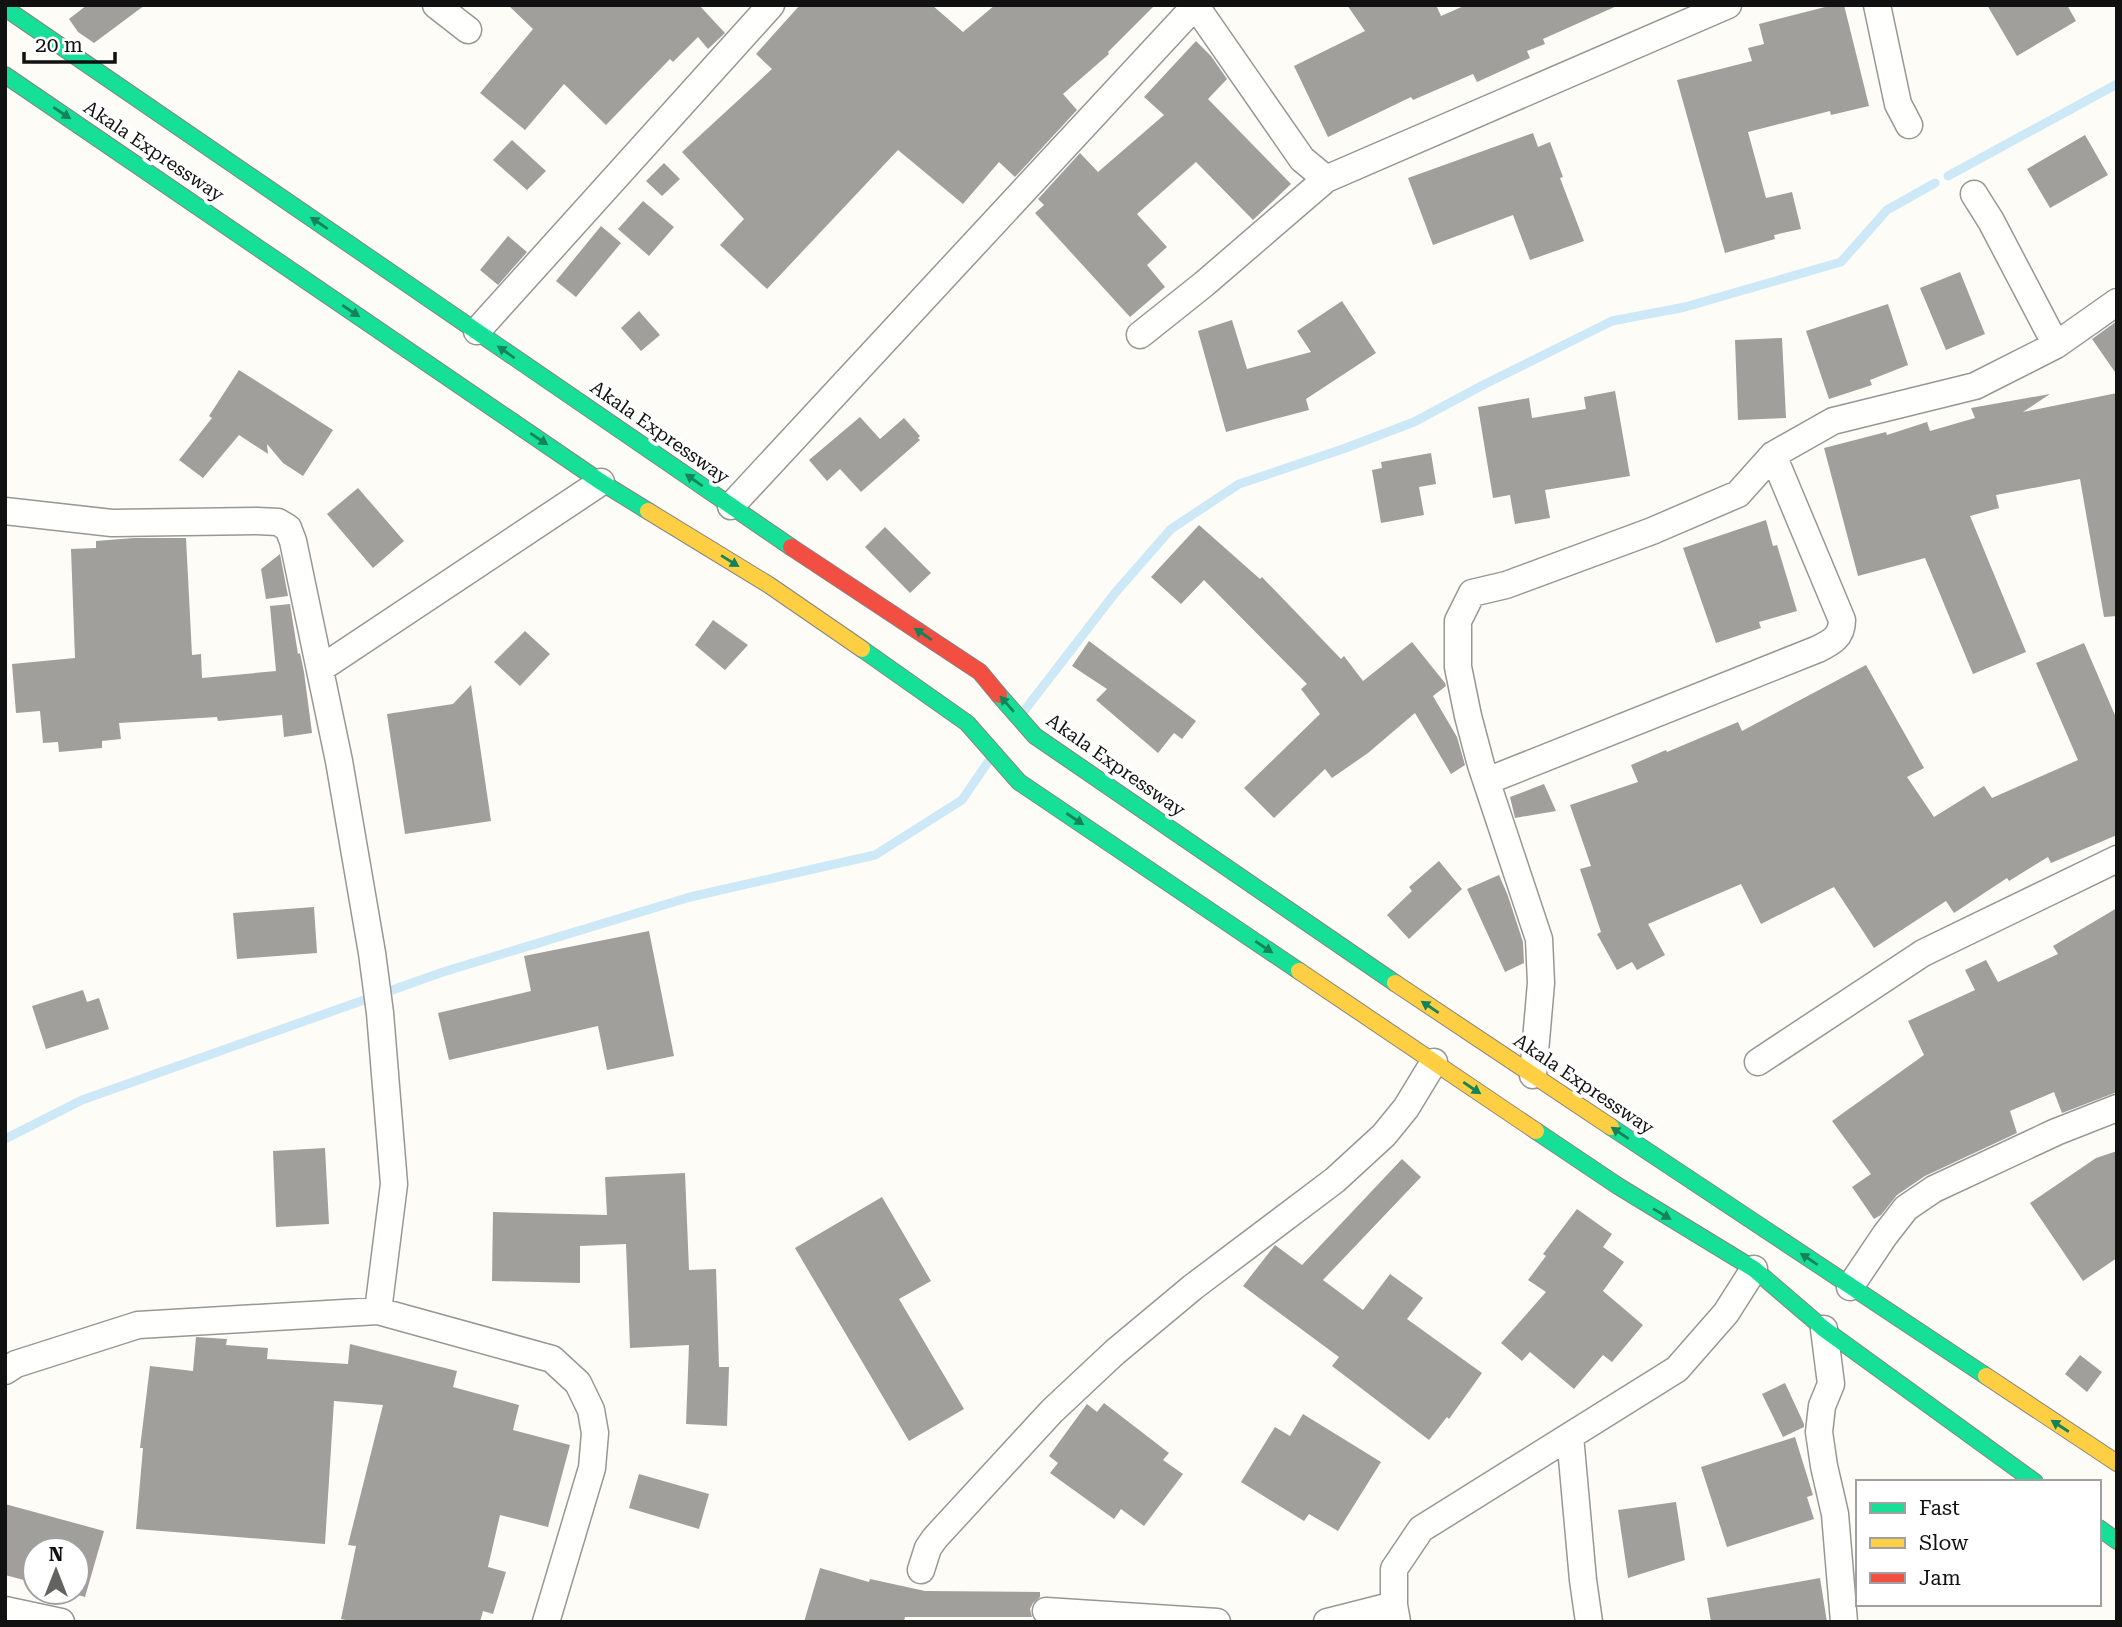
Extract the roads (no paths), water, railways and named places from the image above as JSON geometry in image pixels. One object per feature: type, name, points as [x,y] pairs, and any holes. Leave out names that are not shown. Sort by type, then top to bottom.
[{"type":"main road","name":"Akala Expressway","points":[[5,8],[759,526],[980,672],[1035,736],[1324,936],[2117,1463]]},
{"type":"main road","name":"Akala Expressway","points":[[5,75],[601,482],[769,585],[967,723],[1019,782],[1618,1186],[1754,1269],[1824,1329],[2032,1480]]},
{"type":"main road","points":[[2101,1529],[2117,1541]]},
{"type":"street","points":[[436,5],[468,30]]},
{"type":"street","points":[[477,331],[771,5]]},
{"type":"street","points":[[731,506],[1196,5],[1302,159],[1326,179]]},
{"type":"street","points":[[1140,335],[1326,179],[1728,5]]},
{"type":"street","points":[[1877,5],[1898,104],[1909,125]]},
{"type":"street","points":[[1973,194],[1991,221],[2056,345]]},
{"type":"street","points":[[1533,1075],[1541,983],[1539,939],[1487,781],[1468,716],[1458,667],[1458,621],[1472,593],[1506,585],[1652,531],[1738,494],[1773,455],[1833,421],[1975,386],[2056,345],[2117,302]]},
{"type":"street","points":[[1487,781],[1818,649],[1836,639],[1842,627],[1842,620],[1773,455]]},
{"type":"street","points":[[320,669],[601,482]]},
{"type":"street","points":[[5,511],[112,523],[278,522],[288,528],[293,541],[339,761],[380,1013],[394,1184],[378,1311]]},
{"type":"street","points":[[1758,1062],[1923,953],[2117,859]]},
{"type":"street","points":[[921,1570],[928,1548],[935,1538],[1052,1410],[1115,1352],[1193,1287],[1335,1180],[1384,1135],[1406,1108],[1434,1062]]},
{"type":"street","points":[[1850,1287],[1906,1208],[1934,1189],[2056,1132],[2117,1108]]},
{"type":"street","points":[[1327,1622],[1396,1614],[1394,1569],[1421,1529],[1678,1369],[1726,1313],[1754,1269]]},
{"type":"street","points":[[5,1371],[16,1364],[138,1325],[378,1311],[552,1359],[578,1383],[591,1410],[596,1433],[593,1468],[546,1622]]},
{"type":"street","points":[[1824,1329],[1832,1384],[1822,1406],[1819,1432],[1835,1514],[1844,1622]]},
{"type":"street","points":[[1570,1436],[1589,1622]]},
{"type":"street","points":[[5,1611],[61,1622]]},
{"type":"street","points":[[1046,1611],[1217,1622]]},
{"type":"waterway","points":[[1948,176],[2117,84]]},
{"type":"waterway","points":[[1024,711],[1115,593],[1171,529],[1239,484],[1414,422],[1612,321],[1685,307],[1841,262],[1887,210],[1935,183]]},
{"type":"waterway","points":[[5,1139],[82,1100],[443,972],[690,897],[875,855],[962,800],[988,762]]}]
